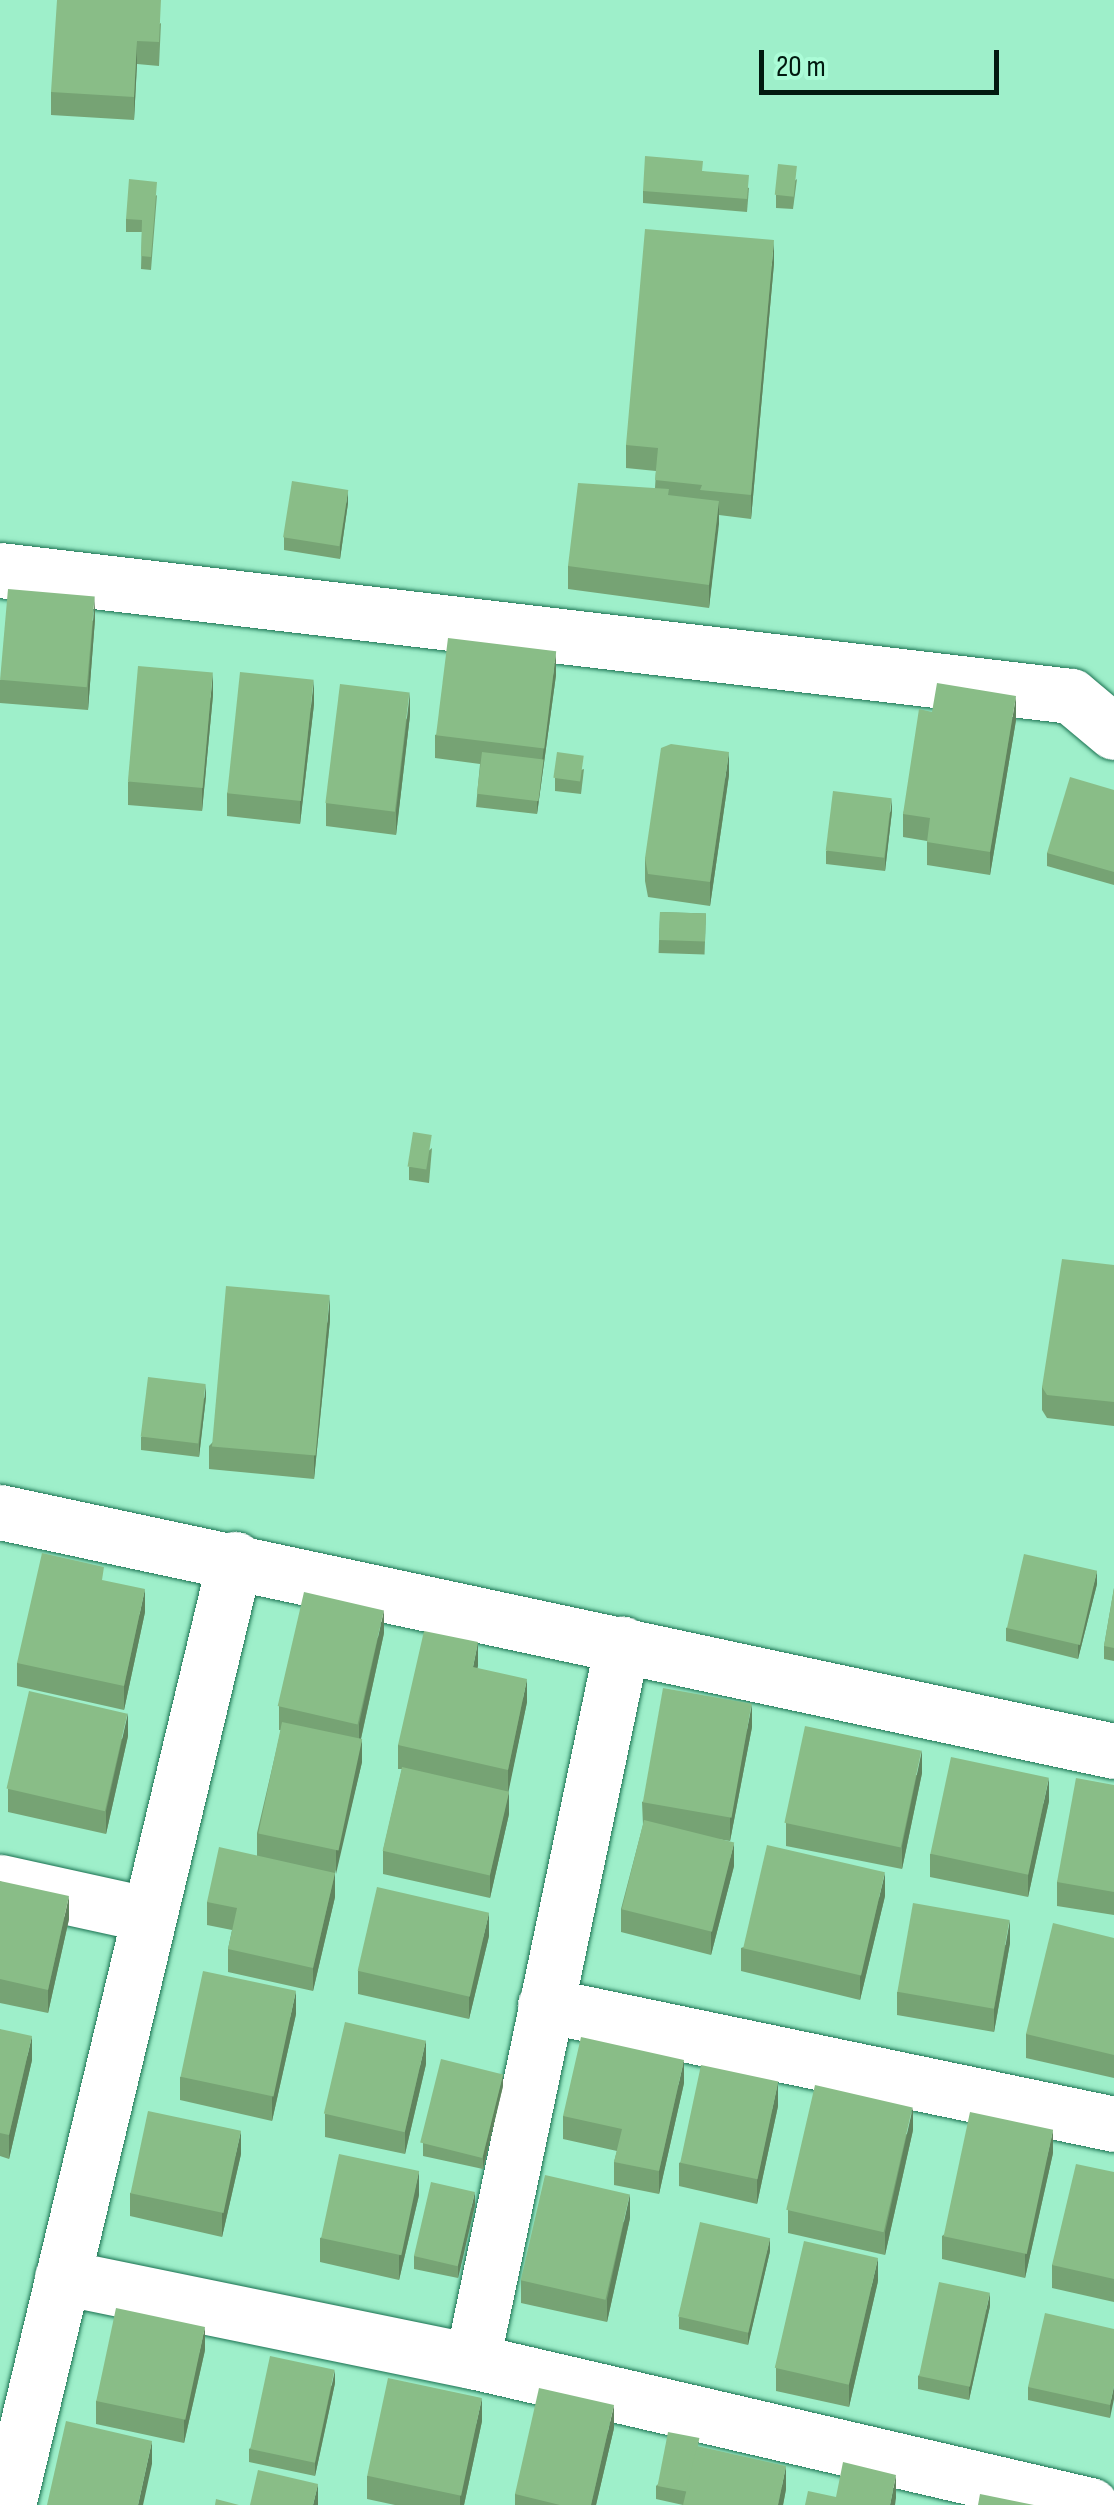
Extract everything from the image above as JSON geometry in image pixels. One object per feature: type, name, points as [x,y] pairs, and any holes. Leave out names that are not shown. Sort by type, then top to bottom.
[{"type":"street","points":[[0,570],[1071,696],[1114,732]]},
{"type":"street","points":[[0,1512],[234,1559],[1114,1751]]},
{"type":"street","points":[[8,2505],[146,1914],[234,1559]]},
{"type":"street","points":[[472,2362],[622,1644]]},
{"type":"street","points":[[0,1882],[146,1914]]},
{"type":"street","points":[[545,2005],[1114,2124]]},
{"type":"street","points":[[62,2277],[472,2362],[1090,2505]]},
{"type":"building","points":[[57,0],[161,0],[159,42],[137,41],[134,97],[51,92]]},
{"type":"building","points":[[645,156],[703,161],[702,171],[749,175],[747,199],[643,191]]},
{"type":"building","points":[[778,164],[797,166],[794,197],[775,195]]},
{"type":"building","points":[[129,179],[157,182],[151,257],[141,256],[142,220],[126,219]]},
{"type":"building","points":[[645,229],[774,240],[751,495],[655,480],[658,448],[626,445]]},
{"type":"building","points":[[292,481],[348,490],[339,546],[283,537]]},
{"type":"building","points":[[578,483],[669,489],[668,495],[719,501],[709,585],[568,566]]},
{"type":"building","points":[[8,589],[95,597],[87,687],[0,680]]},
{"type":"building","points":[[448,638],[556,651],[544,749],[436,735]]},
{"type":"building","points":[[138,666],[213,673],[203,788],[128,782]]},
{"type":"building","points":[[240,672],[314,680],[301,801],[227,793]]},
{"type":"building","points":[[937,683],[1016,696],[990,852],[927,842],[930,818],[903,814],[919,709],[932,712]]},
{"type":"building","points":[[340,684],[409,693],[395,812],[325,803]]},
{"type":"building","points":[[671,744],[729,752],[710,882],[648,874],[645,858],[661,748]]},
{"type":"building","points":[[482,752],[544,760],[538,801],[477,794]]},
{"type":"building","points":[[557,752],[584,756],[580,782],[553,778]]},
{"type":"building","points":[[1070,777],[1114,790],[1114,872],[1047,853]]},
{"type":"building","points":[[833,791],[892,798],[884,858],[826,851]]},
{"type":"building","points":[[660,912],[706,914],[705,942],[659,940]]},
{"type":"building","points":[[413,1132],[432,1135],[426,1170],[408,1167]]},
{"type":"building","points":[[1062,1259],[1114,1265],[1114,1402],[1047,1395],[1042,1387]]},
{"type":"building","points":[[226,1286],[330,1295],[316,1455],[212,1446]]},
{"type":"building","points":[[148,1377],[206,1384],[198,1444],[141,1437]]},
{"type":"building","points":[[42,1553],[104,1567],[102,1580],[145,1589],[124,1686],[17,1663]]},
{"type":"building","points":[[1024,1554],[1097,1571],[1080,1645],[1007,1628]]},
{"type":"building","points":[[1114,1588],[1114,1648],[1104,1646]]},
{"type":"building","points":[[304,1592],[384,1610],[358,1724],[278,1706]]},
{"type":"building","points":[[424,1631],[478,1642],[473,1667],[527,1679],[508,1770],[398,1745]]},
{"type":"building","points":[[663,1688],[752,1704],[731,1818],[643,1802]]},
{"type":"building","points":[[29,1691],[127,1714],[105,1811],[7,1788]]},
{"type":"building","points":[[282,1722],[362,1739],[339,1851],[258,1834]]},
{"type":"building","points":[[805,1726],[921,1751],[901,1848],[784,1823]]},
{"type":"building","points":[[951,1757],[1049,1778],[1028,1875],[930,1854]]},
{"type":"building","points":[[402,1767],[509,1792],[490,1876],[383,1851]]},
{"type":"building","points":[[1076,1778],[1114,1785],[1114,1892],[1057,1882]]},
{"type":"building","points":[[644,1820],[734,1842],[712,1932],[622,1909]]},
{"type":"building","points":[[767,1845],[885,1872],[861,1976],[743,1948]]},
{"type":"building","points":[[219,1847],[335,1873],[313,1968],[228,1949],[237,1908],[207,1902]]},
{"type":"building","points":[[0,1881],[69,1896],[48,1990],[0,1979]]},
{"type":"building","points":[[377,1887],[489,1913],[470,1997],[358,1971]]},
{"type":"building","points":[[913,1903],[1010,1920],[994,2009],[897,1992]]},
{"type":"building","points":[[1053,1923],[1114,1938],[1114,2055],[1026,2034]]},
{"type":"building","points":[[203,1971],[296,1991],[273,2096],[181,2077]]},
{"type":"building","points":[[345,2022],[426,2041],[405,2132],[324,2114]]},
{"type":"building","points":[[0,2029],[32,2036],[9,2135],[0,2133]]},
{"type":"building","points":[[581,2037],[684,2060],[659,2171],[614,2162],[622,2129],[563,2116]]},
{"type":"building","points":[[441,2059],[503,2074],[482,2158],[420,2142]]},
{"type":"building","points":[[701,2065],[778,2081],[757,2179],[680,2163]]},
{"type":"building","points":[[815,2085],[912,2107],[884,2232],[786,2210]]},
{"type":"building","points":[[148,2111],[241,2131],[223,2213],[131,2193]]},
{"type":"building","points":[[970,2112],[1053,2130],[1027,2254],[944,2236]]},
{"type":"building","points":[[339,2154],[419,2171],[401,2255],[321,2238]]},
{"type":"building","points":[[1076,2164],[1114,2172],[1114,2279],[1052,2265]]},
{"type":"building","points":[[545,2175],[630,2195],[605,2300],[521,2280]]},
{"type":"building","points":[[431,2182],[475,2192],[458,2266],[414,2256]]},
{"type":"building","points":[[700,2222],[770,2238],[748,2333],[678,2317]]},
{"type":"building","points":[[804,2241],[878,2258],[849,2385],[775,2368]]},
{"type":"building","points":[[939,2282],[990,2293],[970,2387],[919,2376]]},
{"type":"building","points":[[116,2308],[205,2327],[185,2420],[96,2401]]},
{"type":"building","points":[[1045,2313],[1114,2329],[1110,2405],[1028,2387]]},
{"type":"building","points":[[270,2356],[335,2370],[315,2463],[250,2449]]},
{"type":"building","points":[[388,2378],[482,2398],[461,2496],[367,2476]]},
{"type":"building","points":[[539,2388],[614,2405],[591,2505],[560,2505],[515,2494]]},
{"type":"building","points":[[66,2421],[152,2441],[138,2505],[47,2505]]},
{"type":"building","points":[[668,2432],[699,2438],[689,2492],[658,2486]]},
{"type":"building","points":[[697,2446],[786,2466],[778,2505],[683,2505]]},
{"type":"building","points":[[843,2462],[896,2475],[890,2505],[805,2505],[808,2491],[836,2497]]},
{"type":"building","points":[[258,2470],[318,2484],[313,2505],[250,2505]]},
{"type":"building","points":[[980,2494],[1034,2505],[978,2505]]},
{"type":"building","points":[[216,2499],[239,2505],[215,2505]]}]
